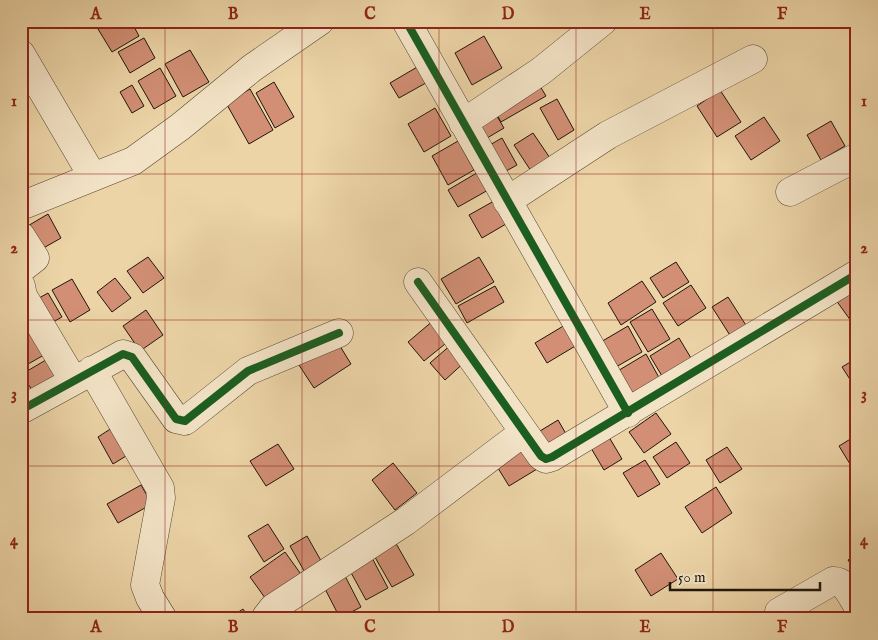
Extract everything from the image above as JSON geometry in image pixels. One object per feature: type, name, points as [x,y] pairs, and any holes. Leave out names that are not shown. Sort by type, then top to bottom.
[{"type":"street","points":[[21,206],[133,161],[180,127],[252,68],[320,21]]},
{"type":"street","points":[[406,21],[628,413]]},
{"type":"street","points":[[463,123],[541,71],[603,21]]},
{"type":"street","points":[[21,54],[94,177]]},
{"type":"street","points":[[507,201],[608,135],[753,59]]},
{"type":"street","points":[[790,192],[857,157]]},
{"type":"street","points":[[21,236],[35,258],[21,269]]},
{"type":"street","points":[[418,282],[540,456],[546,459],[628,413],[857,274]]},
{"type":"street","points":[[21,286],[23,296],[83,375],[160,488],[161,498],[145,585],[150,598],[163,619]]},
{"type":"street","points":[[21,410],[123,354],[128,354],[176,419],[185,421],[248,371],[339,333]]},
{"type":"street","points":[[266,619],[273,608],[399,525],[524,432]]},
{"type":"street","points":[[779,612],[833,581],[839,581],[843,584],[857,605]]},
{"type":"building","points":[[111,21],[131,21],[139,36],[112,52],[98,29]]},
{"type":"building","points":[[484,36],[502,68],[472,85],[455,53]]},
{"type":"building","points":[[144,38],[155,58],[130,73],[118,52]]},
{"type":"building","points":[[190,50],[209,82],[183,97],[165,64]]},
{"type":"building","points":[[424,63],[433,79],[399,98],[390,83]]},
{"type":"building","points":[[160,68],[176,96],[154,109],[138,81]]},
{"type":"building","points":[[529,68],[546,96],[501,122],[485,93]]},
{"type":"building","points":[[274,82],[294,117],[275,128],[256,93]]},
{"type":"building","points":[[132,85],[144,106],[132,113],[120,92]]},
{"type":"building","points":[[250,89],[273,130],[249,144],[226,103]]},
{"type":"building","points":[[720,90],[741,122],[717,137],[697,106]]},
{"type":"building","points":[[557,99],[574,130],[558,140],[540,108]]},
{"type":"building","points":[[488,101],[504,128],[477,144]]},
{"type":"building","points":[[435,108],[451,136],[424,152],[408,124]]},
{"type":"building","points":[[764,117],[780,141],[751,160],[735,136]]},
{"type":"building","points":[[831,121],[845,146],[821,160],[807,135]]},
{"type":"building","points":[[533,133],[550,158],[531,171],[514,145]]},
{"type":"building","points":[[502,138],[517,165],[497,176],[481,150]]},
{"type":"building","points":[[458,141],[474,170],[448,185],[432,156]]},
{"type":"building","points":[[480,171],[490,189],[458,207],[448,190]]},
{"type":"building","points":[[494,201],[506,224],[482,238],[469,215]]},
{"type":"building","points":[[48,214],[61,238],[40,250],[26,227]]},
{"type":"building","points":[[148,257],[164,278],[143,293],[127,271]]},
{"type":"building","points":[[479,257],[494,282],[456,304],[441,279]]},
{"type":"building","points":[[676,262],[689,282],[663,298],[650,278]]},
{"type":"building","points":[[115,278],[131,298],[112,312],[97,292]]},
{"type":"building","points":[[72,279],[90,310],[70,322],[52,290]]},
{"type":"building","points":[[857,280],[857,316],[851,321],[833,296]]},
{"type":"building","points":[[642,281],[656,302],[621,325],[608,303]]},
{"type":"building","points":[[691,285],[706,308],[678,326],[663,303]]},
{"type":"building","points":[[495,286],[504,302],[467,323],[458,306]]},
{"type":"building","points":[[48,293],[62,317],[46,326],[32,302]]},
{"type":"building","points":[[728,297],[749,330],[733,340],[712,307]]},
{"type":"building","points":[[652,309],[670,339],[648,352],[630,322]]},
{"type":"building","points":[[146,310],[163,335],[140,351],[123,326]]},
{"type":"building","points":[[21,313],[31,328],[21,334]]},
{"type":"building","points":[[434,320],[450,340],[424,361],[408,342]]},
{"type":"building","points":[[570,322],[582,342],[547,363],[535,343]]},
{"type":"building","points":[[628,326],[642,352],[609,371],[594,346]]},
{"type":"building","points":[[32,333],[44,355],[21,368],[21,340]]},
{"type":"building","points":[[335,338],[351,364],[314,388],[297,362]]},
{"type":"building","points":[[679,338],[694,363],[665,381],[650,356]]},
{"type":"building","points":[[453,343],[467,360],[445,380],[430,363]]},
{"type":"building","points":[[646,354],[662,383],[627,403],[611,375]]},
{"type":"building","points":[[51,357],[64,379],[35,395],[22,374]]},
{"type":"building","points":[[857,358],[857,377],[851,381],[842,367]]},
{"type":"building","points":[[857,385],[857,398],[851,388]]},
{"type":"building","points":[[656,413],[671,434],[644,453],[629,432]]},
{"type":"building","points":[[558,420],[569,439],[546,453],[535,434]]},
{"type":"building","points":[[115,426],[131,453],[113,464],[98,437]]},
{"type":"building","points":[[606,432],[622,459],[604,470],[588,443]]},
{"type":"building","points":[[857,435],[857,466],[853,469],[839,446]]},
{"type":"building","points":[[526,440],[542,466],[509,486],[493,460]]},
{"type":"building","points":[[676,442],[690,463],[667,478],[653,457]]},
{"type":"building","points":[[278,444],[294,469],[266,486],[250,461]]},
{"type":"building","points":[[727,447],[742,469],[720,483],[706,460]]},
{"type":"building","points":[[645,460],[660,484],[638,497],[623,473]]},
{"type":"building","points":[[393,463],[417,493],[395,510],[372,480]]},
{"type":"building","points":[[141,485],[152,504],[118,523],[107,504]]},
{"type":"building","points":[[716,487],[732,513],[702,533],[685,507]]},
{"type":"building","points":[[268,524],[284,549],[264,562],[248,536]]},
{"type":"building","points":[[307,536],[324,566],[307,576],[290,546]]},
{"type":"building","points":[[394,540],[414,575],[392,587],[372,552]]},
{"type":"building","points":[[285,552],[303,577],[268,602],[250,577]]},
{"type":"building","points":[[661,553],[678,579],[651,596],[635,570]]},
{"type":"building","points":[[857,555],[857,574],[848,560]]},
{"type":"building","points":[[371,556],[388,588],[366,600],[349,569]]},
{"type":"building","points":[[344,574],[361,607],[340,618],[323,585]]},
{"type":"building","points":[[243,609],[250,619],[228,619]]},
{"type":"cycle path","points":[[406,21],[628,413]]},
{"type":"cycle path","points":[[418,282],[541,456],[546,459],[857,274]]},
{"type":"cycle path","points":[[21,410],[123,354],[132,357],[176,419],[185,421],[248,371],[339,333]]}]
